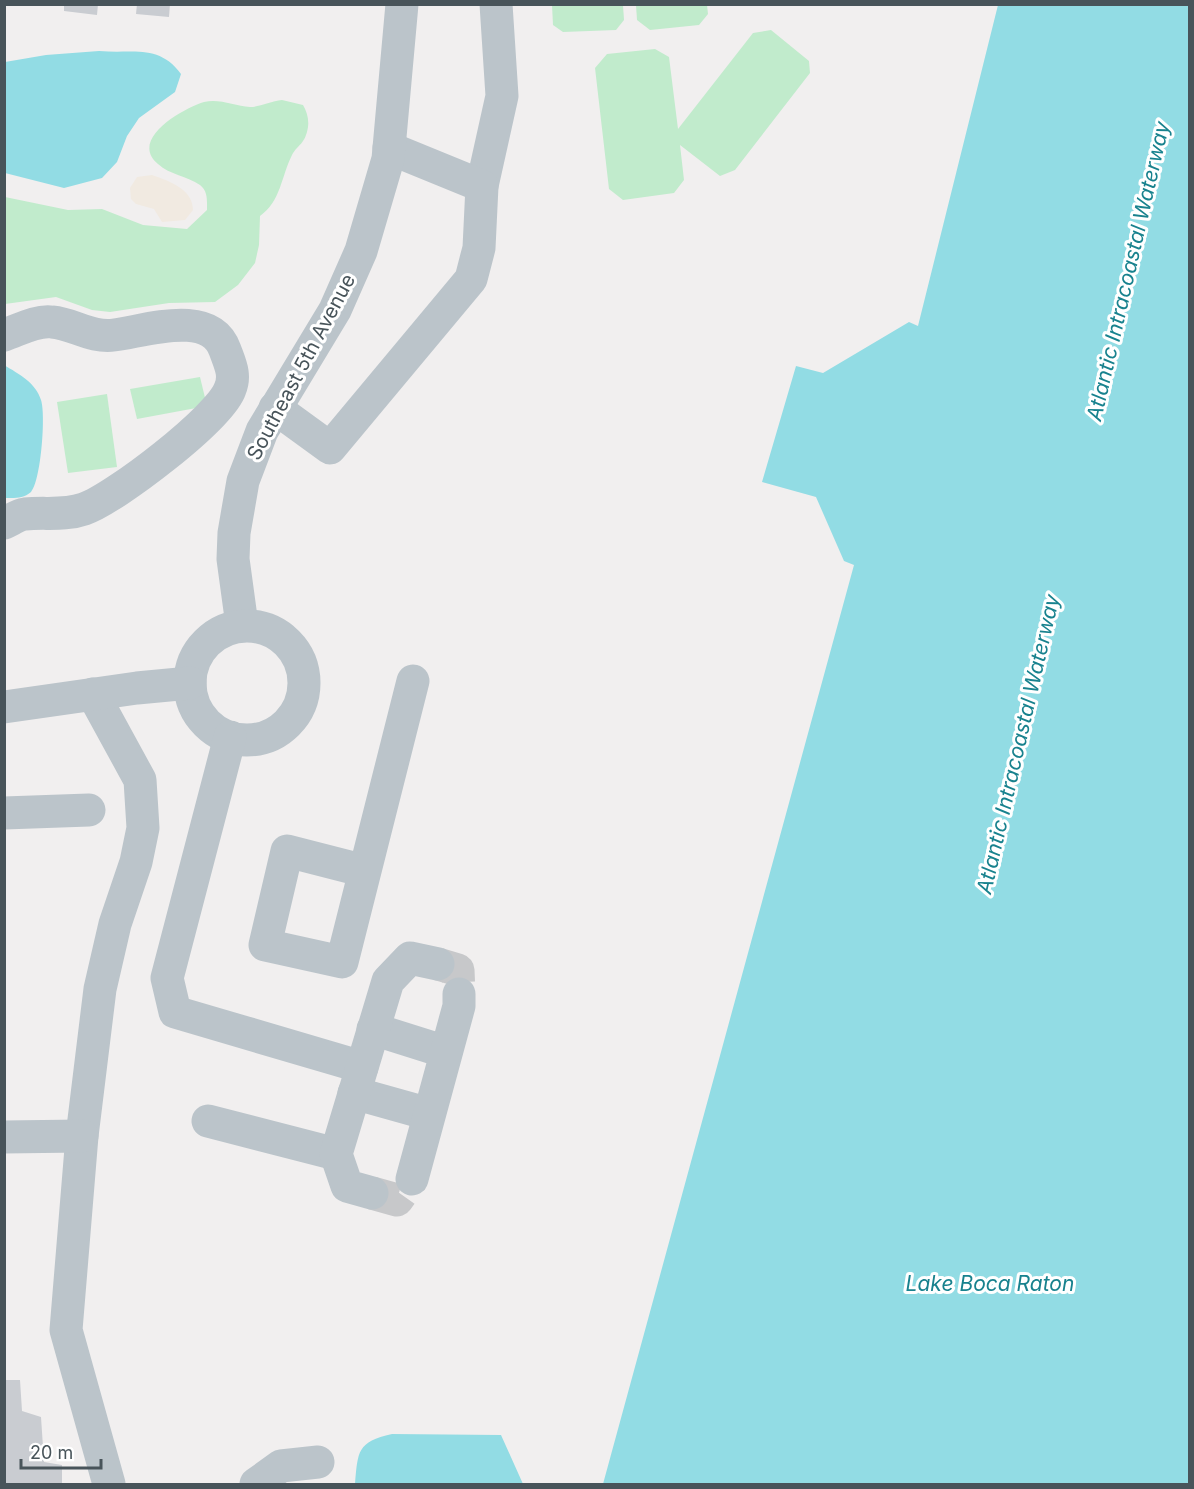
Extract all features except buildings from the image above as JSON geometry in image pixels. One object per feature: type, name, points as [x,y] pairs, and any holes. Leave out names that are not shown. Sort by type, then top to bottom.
[{"type":"street","name":"Southeast 5th Avenue","points":[[242,626],[233,559],[237,506],[252,456],[275,408],[304,366],[348,281],[381,190],[389,148],[402,4]]},
{"type":"street","points":[[275,408],[330,448],[471,279],[479,248],[482,186],[502,96],[496,4]]},
{"type":"street","points":[[389,148],[482,186]]},
{"type":"street","points":[[4,335],[38,323],[53,322],[103,337],[162,328],[201,326],[214,333],[223,344],[234,376],[230,391],[208,419],[145,471],[87,509],[69,513],[23,514],[4,523]]},
{"type":"street","points":[[242,626],[260,627],[278,634],[291,646],[301,662],[305,680],[303,698],[295,714],[282,728],[266,737],[248,740],[230,737],[214,729],[201,717],[193,701],[190,683],[192,666],[199,651],[218,634],[242,626]]},
{"type":"street","points":[[342,962],[413,681]]},
{"type":"street","points":[[4,707],[190,683]]},
{"type":"street","points":[[93,694],[140,780],[143,828],[136,862],[115,924],[100,989],[82,1136],[66,1330],[109,1485]]},
{"type":"street","points":[[230,737],[167,978],[175,1012],[358,1080],[429,1114]]},
{"type":"street","points":[[4,813],[89,810]]},
{"type":"street","points":[[365,871],[287,851],[265,945],[342,962],[388,981]]},
{"type":"street","points":[[372,1193],[347,1186],[336,1154],[388,981],[410,957],[438,964]]},
{"type":"street","points":[[412,1179],[459,1006],[459,993]]},
{"type":"street","points":[[373,1029],[446,1052]]},
{"type":"street","points":[[208,1121],[336,1154]]},
{"type":"street","points":[[4,1137],[82,1136]]},
{"type":"street","points":[[256,1485],[281,1466],[318,1462]]},
{"type":"green space","points":[[552,5],[623,5],[624,20],[616,30],[563,32],[553,25]]},
{"type":"green space","points":[[636,5],[707,5],[708,14],[699,25],[650,30],[637,20]]},
{"type":"green space","points":[[771,30],[809,61],[810,73],[735,170],[720,176],[680,145],[684,180],[674,193],[623,200],[609,189],[595,68],[607,54],[655,49],[669,57],[678,129],[753,33]]},
{"type":"green space","points":[[282,100],[303,105],[308,118],[307,133],[288,163],[276,196],[260,216],[259,245],[255,263],[238,285],[215,302],[169,303],[110,312],[92,310],[56,297],[5,304],[5,197],[68,210],[102,209],[143,225],[187,229],[207,210],[206,193],[200,185],[158,164],[151,154],[150,145],[154,135],[173,118],[204,102],[221,102],[250,107]]},
{"type":"green space","points":[[200,377],[207,406],[137,419],[130,389]]},
{"type":"green space","points":[[107,394],[117,467],[68,473],[57,402]]},
{"type":"sand","points":[[152,175],[185,191],[193,210],[185,220],[162,222],[154,209],[136,204],[131,199],[130,188],[137,177]]},
{"type":"water","name":"Lake Boca Raton","points":[[998,5],[1189,5],[1189,1484],[603,1484],[854,565],[844,561],[816,497],[762,482],[796,366],[823,373],[909,322],[918,326]]},
{"type":"water","points":[[99,51],[144,52],[164,58],[181,74],[175,92],[139,118],[127,136],[117,162],[102,178],[64,188],[5,173],[5,62],[46,55]]},
{"type":"water","points":[[4,365],[31,384],[39,394],[43,419],[42,448],[35,486],[28,494],[16,498],[5,498]]},
{"type":"water","points":[[392,1434],[501,1435],[523,1484],[355,1484],[361,1450],[372,1441]]},
{"type":"tunnel","points":[[438,964],[458,970],[459,994]]},
{"type":"tunnel","points":[[372,1193],[397,1200],[412,1179]]},
{"type":"water label","name":"Atlantic Intracoastal Waterway","points":[[1128,271]]},
{"type":"water label","name":"Atlantic Intracoastal Waterway","points":[[1018,744]]}]
